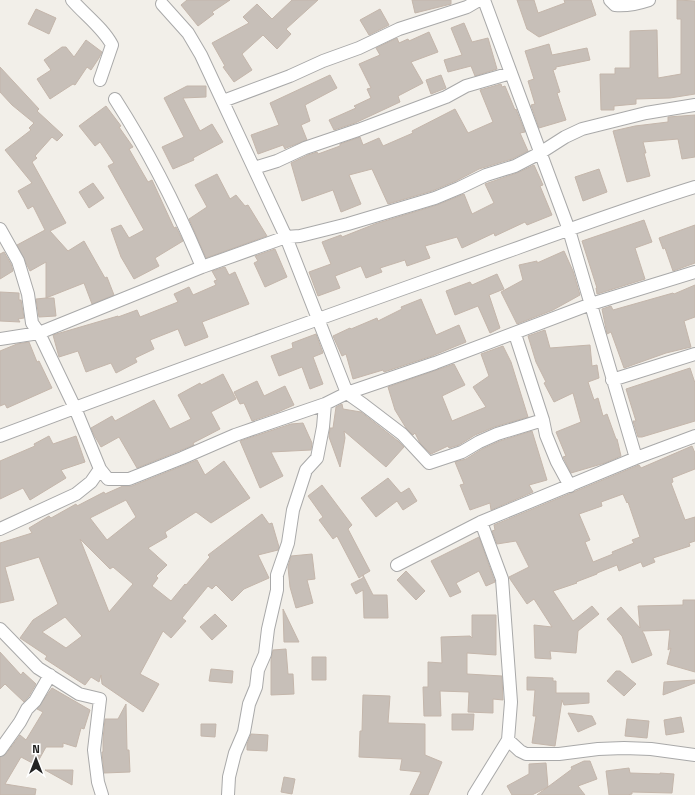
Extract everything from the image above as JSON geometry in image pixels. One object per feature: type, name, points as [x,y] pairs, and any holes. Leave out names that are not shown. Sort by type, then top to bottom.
[{"type":"street","points":[[72,0],[82,12],[108,36],[112,45],[100,80]]},
{"type":"street","points":[[223,101],[359,48],[399,29],[467,6],[479,0]]},
{"type":"street","points":[[484,0],[569,230],[636,458]]},
{"type":"street","points":[[610,0],[615,5],[622,5],[638,4],[649,0]]},
{"type":"street","points":[[162,4],[188,33],[201,55],[223,101],[286,237],[347,393],[364,404],[402,434],[430,463],[462,452],[479,442],[498,434],[543,420]]},
{"type":"street","points":[[254,168],[276,161],[311,145],[358,130],[446,97],[466,86],[492,80],[511,73]]},
{"type":"street","points":[[115,99],[173,203],[188,232],[202,267]]},
{"type":"street","points":[[0,339],[39,333],[202,267],[286,237],[300,236],[348,224],[435,198],[486,175],[515,166],[540,153],[565,137],[582,129],[646,113],[695,104]]},
{"type":"street","points":[[0,436],[317,319],[630,207],[695,187]]},
{"type":"street","points":[[0,229],[18,261],[28,294],[32,324],[39,333],[75,408],[100,469],[108,479],[129,479],[235,435],[325,404],[347,393],[436,363],[591,304],[695,272]]},
{"type":"street","points":[[515,334],[543,420],[546,435],[557,462],[570,486]]},
{"type":"street","points":[[612,380],[695,354]]},
{"type":"street","points":[[228,795],[229,777],[235,753],[244,732],[248,704],[256,687],[258,670],[265,654],[268,629],[277,590],[277,575],[288,543],[293,510],[306,470],[317,458],[323,427],[325,404]]},
{"type":"street","points":[[397,565],[481,522],[636,458],[695,436]]},
{"type":"street","points":[[0,529],[76,494],[91,482],[100,469]]},
{"type":"street","points":[[474,795],[508,740],[512,702],[502,580],[481,522]]},
{"type":"street","points":[[0,629],[38,668],[79,694],[100,700],[94,750],[98,782],[102,795]]},
{"type":"street","points":[[0,750],[27,709],[35,701],[50,675]]},
{"type":"street","points":[[508,740],[520,752],[526,754],[559,754],[598,749],[624,748],[651,749],[695,755]]},
{"type":"building","points":[[187,0],[230,0],[212,12],[214,14],[198,26],[181,5]]},
{"type":"building","points":[[292,0],[318,0],[286,29],[291,34],[277,49],[263,35],[242,54],[252,70],[234,82],[223,67],[225,66],[212,43],[249,23],[243,17],[257,4],[272,19]]},
{"type":"building","points":[[412,0],[451,0],[451,4],[415,13]]},
{"type":"building","points":[[517,0],[534,0],[538,13],[565,3],[564,0],[591,0],[596,15],[539,37],[527,29]]},
{"type":"building","points":[[677,0],[695,1],[695,94],[670,98],[636,99],[636,104],[614,106],[614,110],[601,110],[600,74],[615,74],[615,68],[630,68],[630,31],[657,30],[658,78],[681,74],[681,19],[677,19]]},
{"type":"building","points":[[36,9],[56,18],[49,34],[28,24]]},
{"type":"building","points":[[380,9],[389,25],[369,35],[360,20]]},
{"type":"building","points":[[464,23],[472,42],[488,38],[497,69],[475,76],[471,66],[448,72],[444,60],[462,55],[451,28]]},
{"type":"building","points":[[429,32],[438,52],[411,62],[423,83],[398,96],[400,102],[355,123],[334,130],[329,120],[356,108],[354,106],[371,98],[367,89],[371,88],[359,64],[380,55],[376,48],[397,38],[399,43],[408,39],[409,41]]},
{"type":"building","points":[[86,40],[102,52],[99,58],[91,70],[87,67],[75,85],[73,84],[50,99],[37,79],[51,70],[44,60],[62,47],[66,47],[74,57]]},
{"type":"building","points":[[549,44],[552,55],[587,48],[590,60],[556,67],[556,69],[553,70],[560,92],[557,93],[566,120],[539,128],[531,105],[535,104],[528,81],[534,79],[525,51]]},
{"type":"building","points":[[0,67],[39,109],[37,111],[63,135],[57,141],[52,137],[35,156],[37,158],[32,162],[66,223],[50,231],[68,251],[84,241],[105,278],[107,277],[114,295],[92,304],[84,283],[46,298],[46,262],[30,271],[17,245],[45,230],[33,206],[28,209],[18,191],[32,183],[5,150],[31,130],[29,128],[34,123],[12,105],[0,92]]},
{"type":"building","points":[[330,75],[337,88],[305,105],[310,121],[301,125],[307,140],[285,149],[283,145],[258,154],[251,135],[279,125],[270,103]]},
{"type":"building","points":[[441,75],[446,88],[431,94],[426,80]]},
{"type":"building","points":[[501,84],[502,87],[505,86],[515,110],[516,109],[525,132],[520,133],[528,151],[512,159],[479,169],[432,191],[388,204],[372,169],[349,175],[361,204],[341,212],[333,190],[302,201],[291,163],[308,155],[317,152],[318,154],[360,137],[363,145],[379,138],[383,146],[413,133],[412,131],[455,109],[468,133],[493,122],[480,90]]},
{"type":"building","points":[[187,86],[206,86],[206,97],[183,98],[200,131],[212,124],[223,142],[193,158],[194,160],[173,169],[162,147],[184,137],[164,98]]},
{"type":"building","points":[[106,106],[121,126],[119,127],[133,147],[129,149],[148,182],[152,180],[174,228],[176,227],[183,241],[155,258],[159,266],[134,279],[121,257],[111,229],[121,225],[129,238],[144,230],[108,166],[114,163],[100,142],[95,146],[79,126]]},
{"type":"building","points":[[695,115],[695,157],[682,159],[678,139],[643,142],[646,153],[644,153],[650,176],[627,182],[613,131],[635,126],[668,122],[668,117]]},
{"type":"building","points":[[534,165],[543,185],[540,186],[552,215],[527,225],[525,222],[495,236],[494,233],[462,248],[457,237],[425,246],[430,258],[407,266],[405,260],[380,268],[382,272],[366,278],[361,266],[335,276],[340,288],[318,296],[309,272],[331,264],[322,242],[341,235],[342,237],[375,224],[437,205],[464,194],[472,214],[494,203],[485,184],[517,173]]},
{"type":"building","points":[[599,169],[607,192],[583,201],[575,177]]},
{"type":"building","points":[[217,174],[230,199],[236,195],[245,206],[248,205],[267,236],[206,258],[189,219],[207,207],[195,185]]},
{"type":"building","points":[[93,183],[104,198],[89,208],[79,192]]},
{"type":"building","points":[[644,220],[652,242],[635,248],[645,279],[597,294],[597,288],[582,241]]},
{"type":"building","points":[[695,225],[695,263],[673,271],[665,248],[663,249],[659,238]]},
{"type":"building","points":[[275,249],[287,277],[265,287],[254,263],[258,261],[255,256]]},
{"type":"building","points":[[564,251],[573,271],[580,295],[553,310],[517,324],[501,292],[523,280],[519,265],[537,261],[537,263]]},
{"type":"building","points":[[4,252],[13,271],[0,279],[0,254]]},
{"type":"building","points":[[225,267],[229,275],[235,272],[249,304],[202,322],[208,337],[185,346],[178,329],[150,340],[154,349],[135,358],[137,362],[116,373],[111,363],[86,372],[78,351],[59,357],[53,335],[118,317],[137,310],[140,317],[178,302],[174,294],[189,287],[193,295],[216,285],[214,281],[217,280],[212,271]]},
{"type":"building","points":[[497,274],[504,289],[489,295],[500,328],[490,333],[478,306],[455,315],[446,291],[470,282],[472,285]]},
{"type":"building","points":[[695,285],[695,317],[684,321],[691,347],[666,353],[624,368],[611,332],[607,334],[602,309],[611,306],[613,310],[673,293],[674,294]]},
{"type":"building","points":[[0,292],[19,293],[19,300],[21,300],[24,318],[18,319],[20,322],[0,321]]},
{"type":"building","points":[[54,298],[56,316],[39,317],[36,299]]},
{"type":"building","points":[[421,299],[436,335],[459,325],[466,342],[432,356],[384,372],[383,370],[353,379],[346,354],[342,356],[333,336],[377,318],[378,321],[402,309],[401,307]]},
{"type":"building","points":[[545,330],[550,348],[590,345],[592,366],[597,365],[599,378],[588,382],[594,400],[598,398],[603,416],[607,414],[617,439],[621,456],[605,463],[571,473],[563,457],[566,456],[556,432],[581,422],[573,393],[554,402],[544,383],[546,382],[536,362],[528,336]]},
{"type":"building","points":[[316,334],[323,353],[313,357],[323,384],[310,389],[302,367],[279,376],[271,356],[293,348],[292,343]]},
{"type":"building","points":[[29,342],[37,362],[39,361],[52,388],[7,408],[5,404],[0,406],[0,351],[17,344]]},
{"type":"building","points":[[503,346],[511,362],[528,417],[494,427],[475,435],[459,445],[449,448],[448,446],[431,454],[420,443],[415,433],[413,435],[406,428],[395,410],[388,387],[454,364],[465,385],[442,396],[452,421],[486,407],[473,387],[489,376],[481,354]]},
{"type":"building","points":[[690,368],[695,383],[695,421],[638,437],[633,421],[636,421],[626,389]]},
{"type":"building","points":[[223,374],[236,399],[211,412],[220,429],[193,443],[194,445],[137,468],[119,437],[101,447],[94,435],[91,428],[112,416],[115,421],[154,400],[170,429],[191,419],[178,395],[200,383],[201,385]]},
{"type":"building","points":[[257,381],[264,396],[285,386],[294,405],[252,421],[244,403],[240,404],[234,392]]},
{"type":"building","points":[[342,404],[343,409],[361,412],[404,447],[386,467],[344,431],[345,438],[340,467],[329,437],[330,428],[333,428],[336,407]]},
{"type":"building","points":[[303,423],[312,443],[311,450],[271,452],[283,476],[260,488],[240,441],[291,424]]},
{"type":"building","points":[[532,431],[547,480],[529,485],[533,492],[491,510],[490,503],[470,510],[460,485],[464,484],[455,462],[466,459],[482,449],[500,441]]},
{"type":"building","points":[[49,436],[53,444],[76,436],[85,462],[61,470],[66,478],[30,500],[23,488],[0,499],[0,461],[35,446],[34,444]]},
{"type":"building","points":[[692,446],[695,453],[695,469],[672,478],[673,482],[671,483],[685,520],[695,517],[695,541],[689,543],[690,546],[653,558],[655,562],[643,567],[641,562],[619,571],[617,565],[576,582],[577,583],[553,591],[573,621],[592,606],[599,614],[578,631],[576,653],[550,651],[551,659],[535,658],[534,625],[552,627],[534,599],[527,604],[510,579],[509,577],[529,567],[516,541],[497,544],[492,531],[495,530],[494,525],[639,465],[641,468]],"holes":[[[623,494],[627,503],[628,502],[640,537],[632,540],[634,543],[593,562],[585,542],[590,540],[579,514],[602,506],[601,502]]]},
{"type":"building","points":[[197,460],[205,475],[224,461],[250,498],[211,523],[196,512],[165,532],[167,537],[148,548],[167,565],[156,576],[158,578],[152,586],[171,601],[210,557],[208,555],[262,514],[269,524],[272,523],[279,547],[278,550],[258,555],[269,578],[244,589],[232,601],[216,585],[212,589],[208,586],[182,618],[186,621],[171,638],[163,631],[140,674],[159,684],[143,712],[102,684],[101,675],[99,682],[91,677],[85,685],[45,659],[47,656],[20,638],[33,620],[58,604],[39,557],[5,567],[14,600],[0,603],[0,543],[32,533],[29,528],[49,516],[51,518],[76,504],[77,506],[104,492],[105,494],[123,486],[132,486]],"holes":[[[126,500],[136,517],[107,540],[90,518]],[[80,539],[110,569],[113,567],[133,584],[109,612]],[[65,617],[82,636],[66,648],[42,632]]]},
{"type":"building","points":[[388,478],[401,493],[409,488],[417,501],[403,510],[397,501],[376,517],[361,498]]},
{"type":"building","points":[[322,485],[352,525],[348,529],[370,571],[359,578],[337,536],[333,539],[319,520],[323,517],[308,496]]},
{"type":"building","points":[[479,537],[495,582],[486,586],[479,571],[456,583],[461,592],[450,597],[431,561]]},
{"type":"building","points":[[312,554],[315,579],[307,580],[313,603],[296,608],[290,587],[288,567],[291,556]]},
{"type":"building","points":[[406,571],[425,591],[416,600],[397,580]]},
{"type":"building","points":[[363,575],[373,595],[387,595],[388,618],[364,618],[363,590],[356,594],[351,584],[363,578]]},
{"type":"building","points":[[683,600],[695,600],[695,672],[667,664],[671,648],[668,650],[670,630],[642,631],[652,655],[632,663],[622,636],[607,619],[621,607],[640,628],[638,606],[683,605]]},
{"type":"building","points":[[283,609],[299,642],[284,642]]},
{"type":"building","points":[[215,614],[227,626],[212,640],[200,627]]},
{"type":"building","points":[[472,615],[496,615],[496,655],[467,653],[467,674],[502,676],[503,700],[493,699],[493,713],[468,712],[469,692],[440,691],[441,716],[424,716],[423,687],[428,687],[428,662],[442,663],[441,637],[470,636],[472,638]]},
{"type":"building","points":[[286,649],[288,674],[293,674],[294,694],[271,695],[271,660],[273,650]]},
{"type":"building","points":[[0,652],[21,675],[23,672],[36,684],[24,702],[5,684],[0,689]]},
{"type":"building","points":[[312,657],[326,657],[326,680],[312,680]]},
{"type":"building","points":[[211,669],[233,671],[232,683],[209,681]]},
{"type":"building","points":[[616,671],[620,671],[636,684],[624,696],[607,681]]},
{"type":"building","points":[[527,677],[553,678],[553,681],[556,681],[556,693],[589,693],[589,703],[564,705],[562,700],[555,746],[532,743],[536,716],[533,716],[535,690],[527,690]]},
{"type":"building","points":[[695,680],[695,683],[663,695],[664,682]]},
{"type":"building","points":[[52,688],[90,710],[84,729],[81,728],[76,747],[63,743],[63,747],[46,747],[36,765],[21,757],[5,784],[36,789],[35,795],[0,795],[0,757],[6,754],[20,735],[26,740],[43,712],[37,709]]},
{"type":"building","points":[[363,695],[390,696],[388,723],[425,724],[425,755],[442,762],[428,795],[410,795],[421,772],[400,770],[402,759],[359,757],[360,731],[362,731]]},
{"type":"building","points":[[126,704],[127,750],[129,750],[130,772],[104,773],[102,752],[105,719],[118,719]]},
{"type":"building","points":[[568,713],[592,716],[596,724],[578,732]]},
{"type":"building","points":[[452,714],[474,714],[473,730],[452,730]]},
{"type":"building","points":[[681,717],[684,732],[666,735],[664,720]]},
{"type":"building","points":[[627,719],[649,721],[647,738],[625,736]]},
{"type":"building","points":[[201,724],[216,724],[215,737],[201,736]]},
{"type":"building","points":[[251,734],[268,735],[267,751],[247,750],[247,744]]},
{"type":"building","points":[[584,761],[590,761],[597,779],[578,786],[585,795],[537,795],[572,769],[571,767]]},
{"type":"building","points":[[546,763],[548,787],[532,795],[512,795],[507,786],[529,774],[529,764]]},
{"type":"building","points":[[629,768],[630,773],[674,774],[672,793],[632,792],[632,794],[627,795],[609,795],[606,771]]},
{"type":"building","points":[[45,770],[73,770],[72,785]]},
{"type":"building","points":[[284,777],[295,779],[292,794],[281,792]]}]
